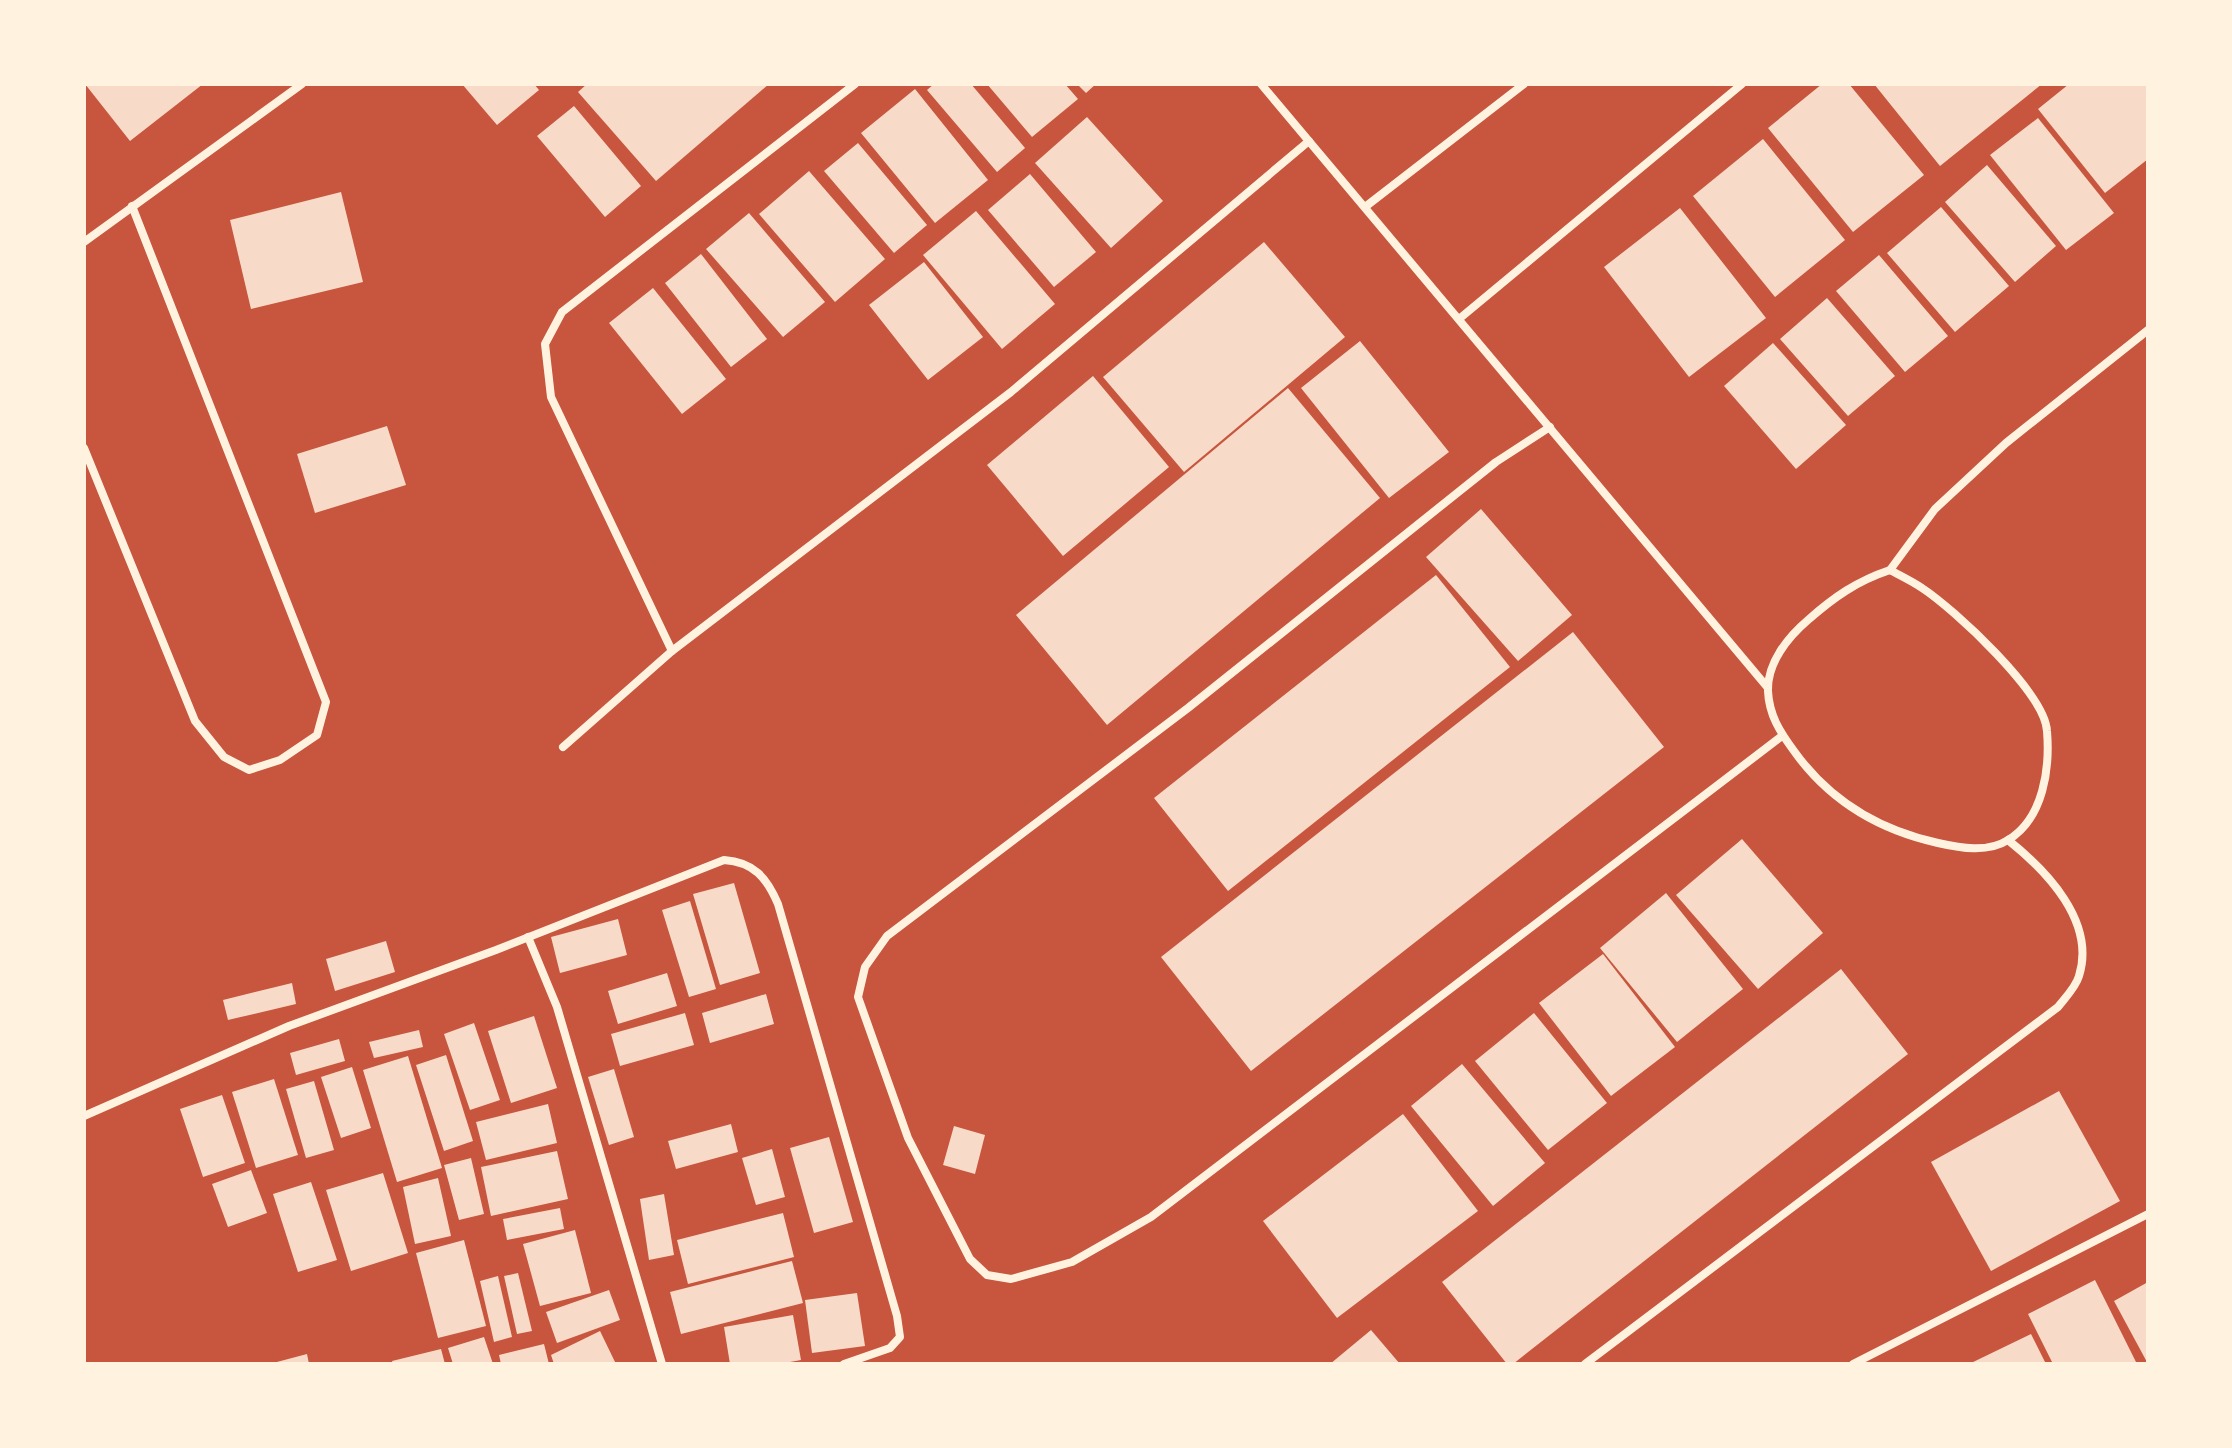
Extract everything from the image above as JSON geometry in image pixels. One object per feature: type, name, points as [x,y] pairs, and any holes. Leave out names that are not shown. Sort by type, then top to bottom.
[{"type":"street","points":[[84,242],[302,84]]},
{"type":"street","points":[[672,651],[551,397],[545,344],[562,312],[855,84]]},
{"type":"street","points":[[1261,84],[1768,688]]},
{"type":"street","points":[[1365,207],[1524,84]]},
{"type":"street","points":[[1459,319],[1742,84]]},
{"type":"street","points":[[563,747],[672,651],[1011,392],[1309,141]]},
{"type":"street","points":[[84,448],[195,721],[214,745],[224,757],[249,770],[280,760],[317,735],[326,702],[132,206]]},
{"type":"street","points":[[1890,570],[1924,589],[2024,683],[2047,725],[2047,763],[2039,803],[2008,840],[1981,849],[1910,837],[1867,818],[1835,797],[1816,779],[1782,736],[1771,713],[1768,688],[1775,660],[1792,634],[1837,595],[1866,578],[1890,570],[1935,509],[2006,443],[2148,330]]},
{"type":"street","points":[[1550,427],[1496,462],[1188,708],[887,936],[865,967],[858,997],[908,1138],[970,1259],[987,1275],[1011,1279],[1072,1262],[1151,1217],[1782,736]]},
{"type":"street","points":[[1585,1364],[2058,1007],[2078,980],[2084,950],[2072,914],[2055,885],[2008,840]]},
{"type":"street","points":[[84,1116],[289,1026],[724,860],[738,861],[768,880],[782,919],[897,1316],[900,1337],[890,1348],[844,1364]]},
{"type":"street","points":[[528,937],[557,1007],[662,1364]]},
{"type":"street","points":[[1853,1364],[2148,1214]]},
{"type":"building","points":[[85,84],[203,84],[130,141]]},
{"type":"building","points":[[462,84],[534,84],[539,90],[497,125]]},
{"type":"building","points":[[587,84],[769,84],[656,181],[578,92]]},
{"type":"building","points":[[934,84],[971,84],[1025,148],[997,172],[927,90]]},
{"type":"building","points":[[987,84],[1065,84],[1078,99],[1032,137]]},
{"type":"building","points":[[1077,84],[1096,84],[1086,93]]},
{"type":"building","points":[[1822,84],[1849,84],[1924,175],[1853,232],[1768,128]]},
{"type":"building","points":[[1874,84],[2042,84],[1940,166]]},
{"type":"building","points":[[2069,84],[2148,84],[2148,159],[2105,193],[2038,109]]},
{"type":"building","points":[[915,89],[988,180],[935,223],[861,133]]},
{"type":"building","points":[[574,106],[641,186],[605,217],[537,136]]},
{"type":"building","points":[[1087,117],[1163,201],[1111,248],[1035,163]]},
{"type":"building","points":[[2038,118],[2114,213],[2066,250],[1990,155]]},
{"type":"building","points":[[1763,139],[1845,240],[1775,297],[1693,196]]},
{"type":"building","points":[[858,143],[927,225],[894,253],[824,171]]},
{"type":"building","points":[[1987,165],[2056,246],[2015,282],[1945,202]]},
{"type":"building","points":[[809,171],[885,259],[835,302],[759,214]]},
{"type":"building","points":[[1030,174],[1096,252],[1054,287],[988,210]]},
{"type":"building","points":[[341,192],[363,282],[251,309],[230,220]]},
{"type":"building","points":[[1941,207],[2009,286],[1955,332],[1887,253]]},
{"type":"building","points":[[1680,208],[1766,318],[1689,377],[1604,267]]},
{"type":"building","points":[[976,211],[1055,304],[1002,349],[923,255]]},
{"type":"building","points":[[749,213],[825,302],[783,337],[706,249]]},
{"type":"building","points":[[1264,242],[1345,337],[1184,472],[1103,377]]},
{"type":"building","points":[[701,254],[767,339],[731,367],[665,283]]},
{"type":"building","points":[[1879,255],[1948,336],[1905,372],[1836,291]]},
{"type":"building","points":[[924,262],[983,337],[928,380],[869,305]]},
{"type":"building","points":[[653,288],[726,379],[682,414],[609,323]]},
{"type":"building","points":[[1827,298],[1895,376],[1848,416],[1780,339]]},
{"type":"building","points":[[1360,341],[1449,452],[1389,498],[1301,388]]},
{"type":"building","points":[[1773,343],[1846,425],[1796,469],[1724,386]]},
{"type":"building","points":[[1093,376],[1169,467],[1063,556],[987,465]]},
{"type":"building","points":[[1288,388],[1380,498],[1107,725],[1016,615]]},
{"type":"building","points":[[387,426],[406,485],[315,513],[297,454]]},
{"type":"building","points":[[1481,509],[1572,615],[1518,661],[1426,557]]},
{"type":"building","points":[[1436,575],[1510,667],[1228,891],[1154,798]]},
{"type":"building","points":[[1573,632],[1664,747],[1251,1071],[1161,957]]},
{"type":"building","points":[[1742,839],[1823,933],[1758,989],[1676,895]]},
{"type":"building","points":[[734,883],[760,973],[720,985],[693,894]]},
{"type":"building","points":[[1666,893],[1743,989],[1677,1042],[1600,948]]},
{"type":"building","points":[[690,901],[716,989],[689,997],[662,910]]},
{"type":"building","points":[[618,919],[627,955],[560,973],[551,937]]},
{"type":"building","points":[[386,941],[395,972],[335,991],[326,959]]},
{"type":"building","points":[[1603,954],[1675,1047],[1611,1096],[1539,1003]]},
{"type":"building","points":[[1841,969],[1908,1054],[1513,1364],[1507,1364],[1442,1282]]},
{"type":"building","points":[[667,973],[677,1006],[618,1024],[608,991]]},
{"type":"building","points":[[292,983],[296,1004],[228,1020],[223,1000]]},
{"type":"building","points":[[766,994],[774,1024],[710,1043],[702,1013]]},
{"type":"building","points":[[685,1013],[694,1045],[620,1066],[611,1034]]},
{"type":"building","points":[[1534,1013],[1607,1103],[1548,1150],[1475,1061]]},
{"type":"building","points":[[534,1016],[557,1088],[511,1103],[488,1031]]},
{"type":"building","points":[[474,1023],[500,1100],[470,1110],[444,1034]]},
{"type":"building","points":[[419,1030],[423,1047],[374,1058],[369,1042]]},
{"type":"building","points":[[339,1039],[345,1061],[296,1075],[290,1053]]},
{"type":"building","points":[[446,1055],[473,1141],[444,1151],[416,1065]]},
{"type":"building","points":[[408,1056],[442,1168],[397,1182],[363,1070]]},
{"type":"building","points":[[1462,1064],[1545,1163],[1493,1206],[1411,1106]]},
{"type":"building","points":[[352,1067],[371,1128],[341,1138],[321,1077]]},
{"type":"building","points":[[614,1069],[634,1137],[609,1145],[588,1077]]},
{"type":"building","points":[[274,1079],[298,1155],[256,1168],[232,1092]]},
{"type":"building","points":[[314,1081],[334,1150],[306,1158],[286,1089]]},
{"type":"building","points":[[2059,1091],[2120,1201],[1991,1271],[1931,1162]]},
{"type":"building","points":[[222,1095],[245,1163],[203,1177],[180,1109]]},
{"type":"building","points":[[548,1104],[557,1143],[486,1160],[476,1122]]},
{"type":"building","points":[[1403,1114],[1478,1211],[1337,1318],[1263,1221]]},
{"type":"building","points":[[731,1124],[738,1152],[676,1169],[668,1141]]},
{"type":"building","points":[[954,1126],[985,1135],[975,1174],[943,1165]]},
{"type":"building","points":[[829,1137],[853,1222],[814,1233],[790,1148]]},
{"type":"building","points":[[772,1149],[785,1197],[756,1205],[742,1158]]},
{"type":"building","points":[[557,1151],[568,1199],[491,1216],[481,1167]]},
{"type":"building","points":[[471,1158],[484,1214],[459,1220],[444,1165]]},
{"type":"building","points":[[251,1170],[267,1213],[228,1227],[212,1184]]},
{"type":"building","points":[[383,1173],[408,1253],[351,1271],[326,1190]]},
{"type":"building","points":[[438,1178],[451,1236],[415,1244],[403,1187]]},
{"type":"building","points":[[311,1182],[337,1260],[298,1272],[273,1194]]},
{"type":"building","points":[[664,1194],[674,1255],[649,1260],[640,1199]]},
{"type":"building","points":[[560,1208],[564,1229],[507,1240],[503,1219]]},
{"type":"building","points":[[783,1213],[794,1257],[688,1284],[677,1240]]},
{"type":"building","points":[[575,1230],[591,1293],[540,1306],[523,1244]]},
{"type":"building","points":[[464,1240],[486,1326],[438,1338],[416,1253]]},
{"type":"building","points":[[792,1261],[803,1303],[681,1334],[670,1292]]},
{"type":"building","points":[[518,1273],[532,1331],[517,1334],[504,1276]]},
{"type":"building","points":[[498,1276],[512,1337],[494,1342],[480,1281]]},
{"type":"building","points":[[2095,1280],[2137,1364],[2053,1364],[2028,1314]]},
{"type":"building","points":[[2148,1282],[2148,1364],[2114,1301]]},
{"type":"building","points":[[609,1290],[620,1320],[557,1343],[546,1312]]},
{"type":"building","points":[[857,1293],[865,1346],[812,1353],[805,1300]]},
{"type":"building","points":[[793,1315],[801,1360],[779,1364],[730,1364],[724,1327]]},
{"type":"building","points":[[1371,1330],[1400,1364],[1330,1364]]},
{"type":"building","points":[[600,1331],[616,1364],[554,1364],[551,1355]]},
{"type":"building","points":[[2031,1334],[2046,1364],[1969,1364]]},
{"type":"building","points":[[484,1337],[493,1364],[453,1364],[448,1348]]},
{"type":"building","points":[[544,1344],[549,1364],[501,1364],[499,1355]]},
{"type":"building","points":[[441,1349],[445,1364],[393,1364],[392,1361]]},
{"type":"building","points":[[307,1354],[309,1364],[273,1364],[273,1363]]}]
